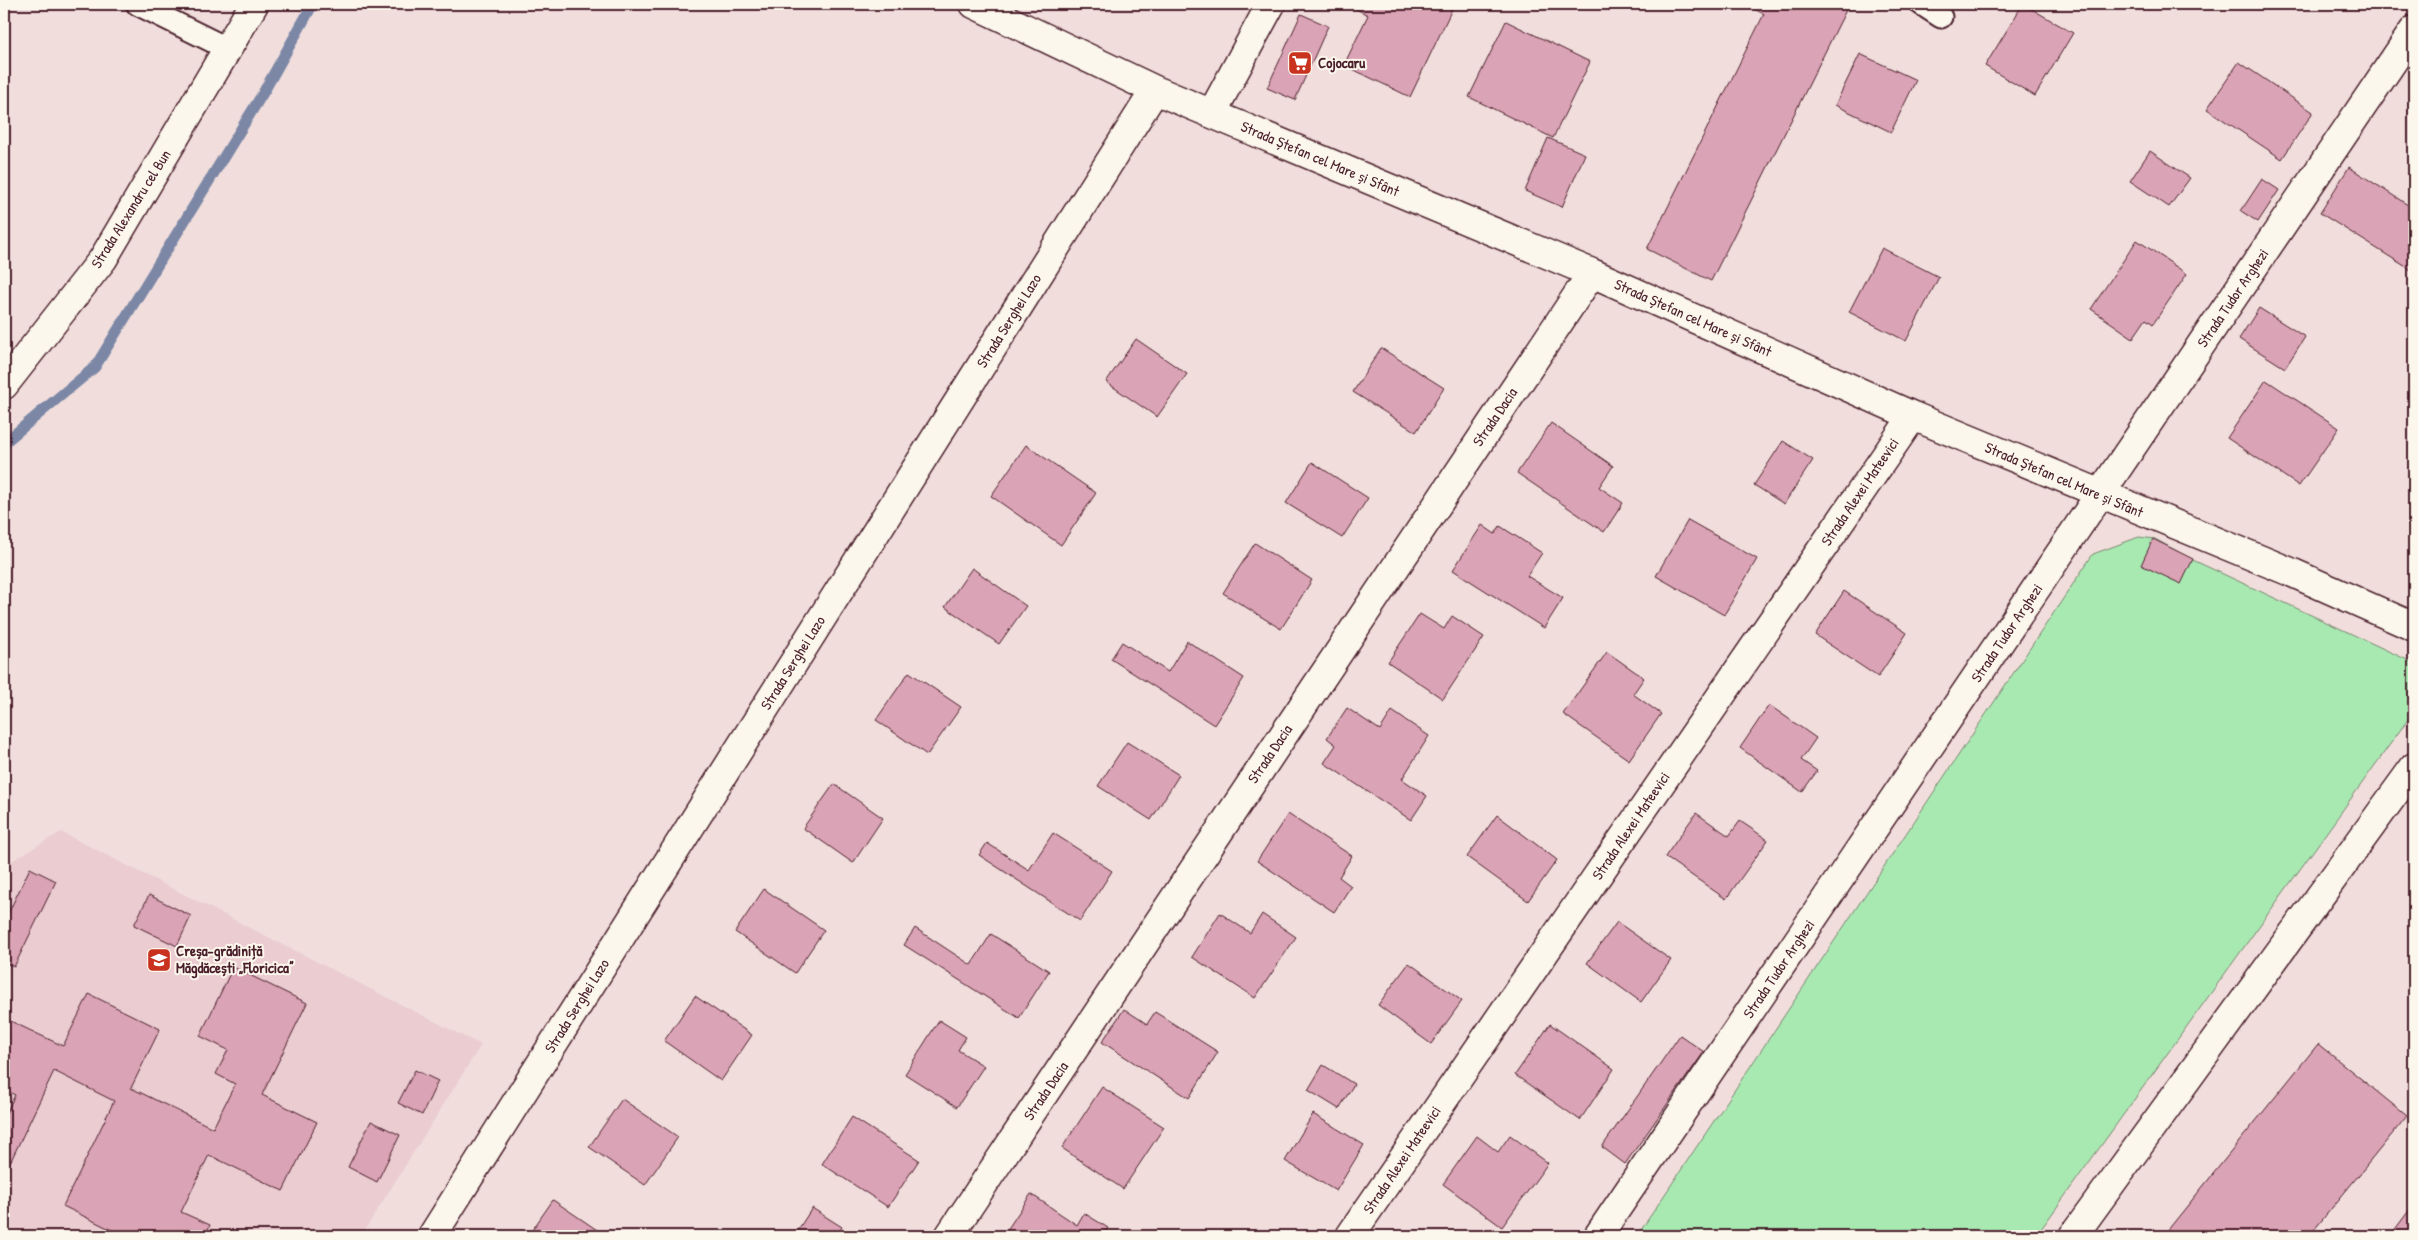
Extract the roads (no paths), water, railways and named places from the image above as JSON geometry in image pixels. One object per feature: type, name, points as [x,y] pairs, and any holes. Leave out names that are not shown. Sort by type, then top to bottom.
[{"type":"street","name":"Strada Alexandru cel Bun","points":[[4,385],[103,259],[254,4]]},
{"type":"street","name":"Strada Ștefan cel Mare și Sfânt","points":[[974,4],[1155,90],[1592,272],[1913,416],[2100,495],[2294,573],[2414,627]]},
{"type":"street","points":[[1212,113],[1271,4]]},
{"type":"street","name":"Strada Tudor Arghezi","points":[[1598,1236],[2414,30]]},
{"type":"street","name":"Strada Serghei Lazo","points":[[432,1236],[1155,90]]},
{"type":"street","name":"Strada Dacia","points":[[949,1236],[1592,272]]},
{"type":"street","name":"Strada Alexei Mateevici","points":[[1350,1236],[1913,416]]},
{"type":"street","points":[[2073,1236],[2414,767]]},
{"type":"lane","points":[[137,4],[228,49]]},
{"type":"lane","points":[[1920,4],[1941,17]]},
{"type":"waterway","points":[[4,443],[95,367],[263,93],[313,4]]},
{"type":"place","name":"Cojocaru","points":[[1300,63]]},
{"type":"place","name":"Creșa-grădiniță Măgdăcești „Floricica”","points":[[159,960]]}]
